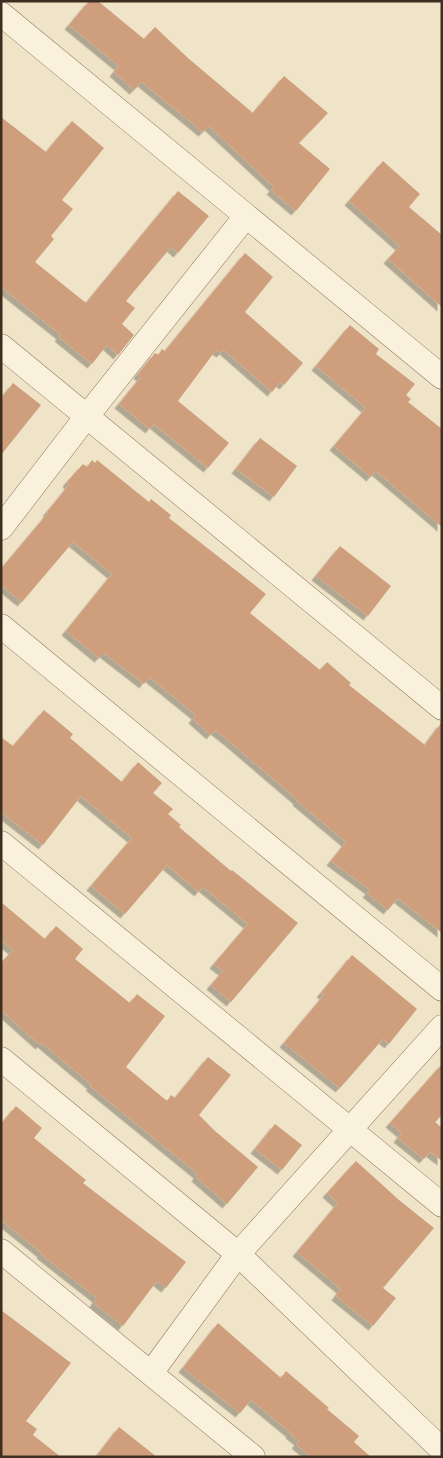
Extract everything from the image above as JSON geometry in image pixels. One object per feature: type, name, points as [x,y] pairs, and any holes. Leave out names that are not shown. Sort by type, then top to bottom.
[{"type":"street","points":[[1,14],[442,377]]},
{"type":"street","points":[[1,528],[87,416],[246,216]]},
{"type":"street","points":[[1,346],[442,708]]},
{"type":"street","points":[[1,626],[442,989]]},
{"type":"street","points":[[1,843],[442,1205]]},
{"type":"street","points":[[151,1373],[238,1254],[442,1027]]},
{"type":"street","points":[[1,1059],[238,1254],[442,1450]]},
{"type":"street","points":[[1,1251],[253,1457]]},
{"type":"building","points":[[89,1],[98,1],[144,39],[155,27],[188,58],[253,113],[284,76],[328,113],[299,143],[330,169],[296,211],[271,190],[274,187],[209,126],[203,132],[142,82],[134,90],[114,72],[119,66],[69,25]]},
{"type":"building","points":[[1,117],[46,152],[72,121],[104,148],[62,200],[73,209],[51,236],[54,239],[35,262],[86,303],[178,191],[209,216],[178,253],[171,247],[126,301],[135,308],[122,324],[134,335],[118,355],[107,345],[92,364],[59,337],[61,335],[1,287]]},
{"type":"building","points":[[383,161],[420,194],[409,207],[442,235],[442,307],[388,259],[400,246],[349,201]]},
{"type":"building","points":[[245,253],[273,277],[245,312],[303,363],[284,385],[280,382],[272,392],[224,350],[221,353],[216,350],[178,401],[229,443],[208,468],[154,424],[150,429],[119,404],[141,377],[138,374],[155,353],[158,355],[162,349],[165,351]]},
{"type":"building","points":[[350,325],[379,349],[376,354],[415,384],[406,395],[411,399],[408,402],[442,429],[442,527],[376,471],[371,477],[334,446],[366,408],[316,366]]},
{"type":"building","points":[[13,383],[41,405],[1,455],[1,399]]},
{"type":"building","points":[[260,438],[297,466],[274,497],[236,469]]},
{"type":"building","points":[[92,460],[95,463],[97,460],[149,502],[151,499],[171,515],[169,518],[266,594],[250,613],[320,670],[327,662],[351,683],[349,685],[425,745],[442,722],[442,933],[398,898],[388,910],[367,893],[370,890],[331,861],[346,842],[229,741],[215,730],[211,735],[193,719],[196,715],[149,677],[144,684],[104,653],[99,658],[66,631],[112,574],[73,542],[22,602],[1,585],[1,569],[48,513],[69,485],[67,482],[83,464],[87,467]]},
{"type":"building","points":[[340,546],[391,586],[368,616],[316,576]]},
{"type":"building","points":[[44,710],[73,734],[70,738],[122,782],[138,762],[162,783],[153,793],[173,809],[168,814],[181,825],[179,827],[231,871],[298,923],[231,1002],[211,985],[223,971],[214,964],[248,924],[203,887],[199,892],[167,865],[125,914],[91,886],[132,838],[81,796],[43,845],[1,812],[1,737],[13,746]]},
{"type":"building","points":[[1,902],[45,939],[56,926],[83,949],[75,959],[130,1003],[137,994],[165,1016],[126,1067],[167,1101],[171,1095],[175,1098],[208,1057],[231,1075],[199,1115],[258,1167],[227,1204],[196,1177],[198,1174],[90,1086],[92,1085],[42,1043],[40,1045],[1,1010],[1,963],[13,950],[1,940]]},
{"type":"building","points":[[352,955],[417,1009],[389,1044],[383,1039],[340,1088],[284,1043],[324,995],[321,993]]},
{"type":"building","points":[[442,1064],[442,1115],[435,1122],[442,1128],[442,1161],[430,1152],[424,1159],[398,1138],[402,1133],[390,1123]]},
{"type":"building","points":[[16,1106],[42,1128],[34,1138],[86,1180],[83,1183],[186,1262],[166,1288],[157,1281],[123,1326],[94,1303],[97,1298],[1,1220],[1,1124]]},
{"type":"building","points":[[275,1124],[302,1145],[282,1170],[255,1149]]},
{"type":"building","points":[[356,1161],[399,1200],[434,1228],[383,1288],[396,1298],[373,1326],[336,1296],[341,1289],[297,1252],[338,1203],[327,1193]]},
{"type":"building","points":[[1,1310],[71,1363],[26,1421],[37,1429],[33,1435],[61,1457],[1,1457]]},
{"type":"building","points":[[218,1323],[281,1378],[286,1371],[329,1408],[327,1409],[359,1436],[354,1442],[371,1457],[311,1457],[296,1444],[299,1441],[291,1433],[251,1400],[240,1413],[183,1368]]},
{"type":"building","points":[[119,1427],[157,1457],[96,1457]]}]
